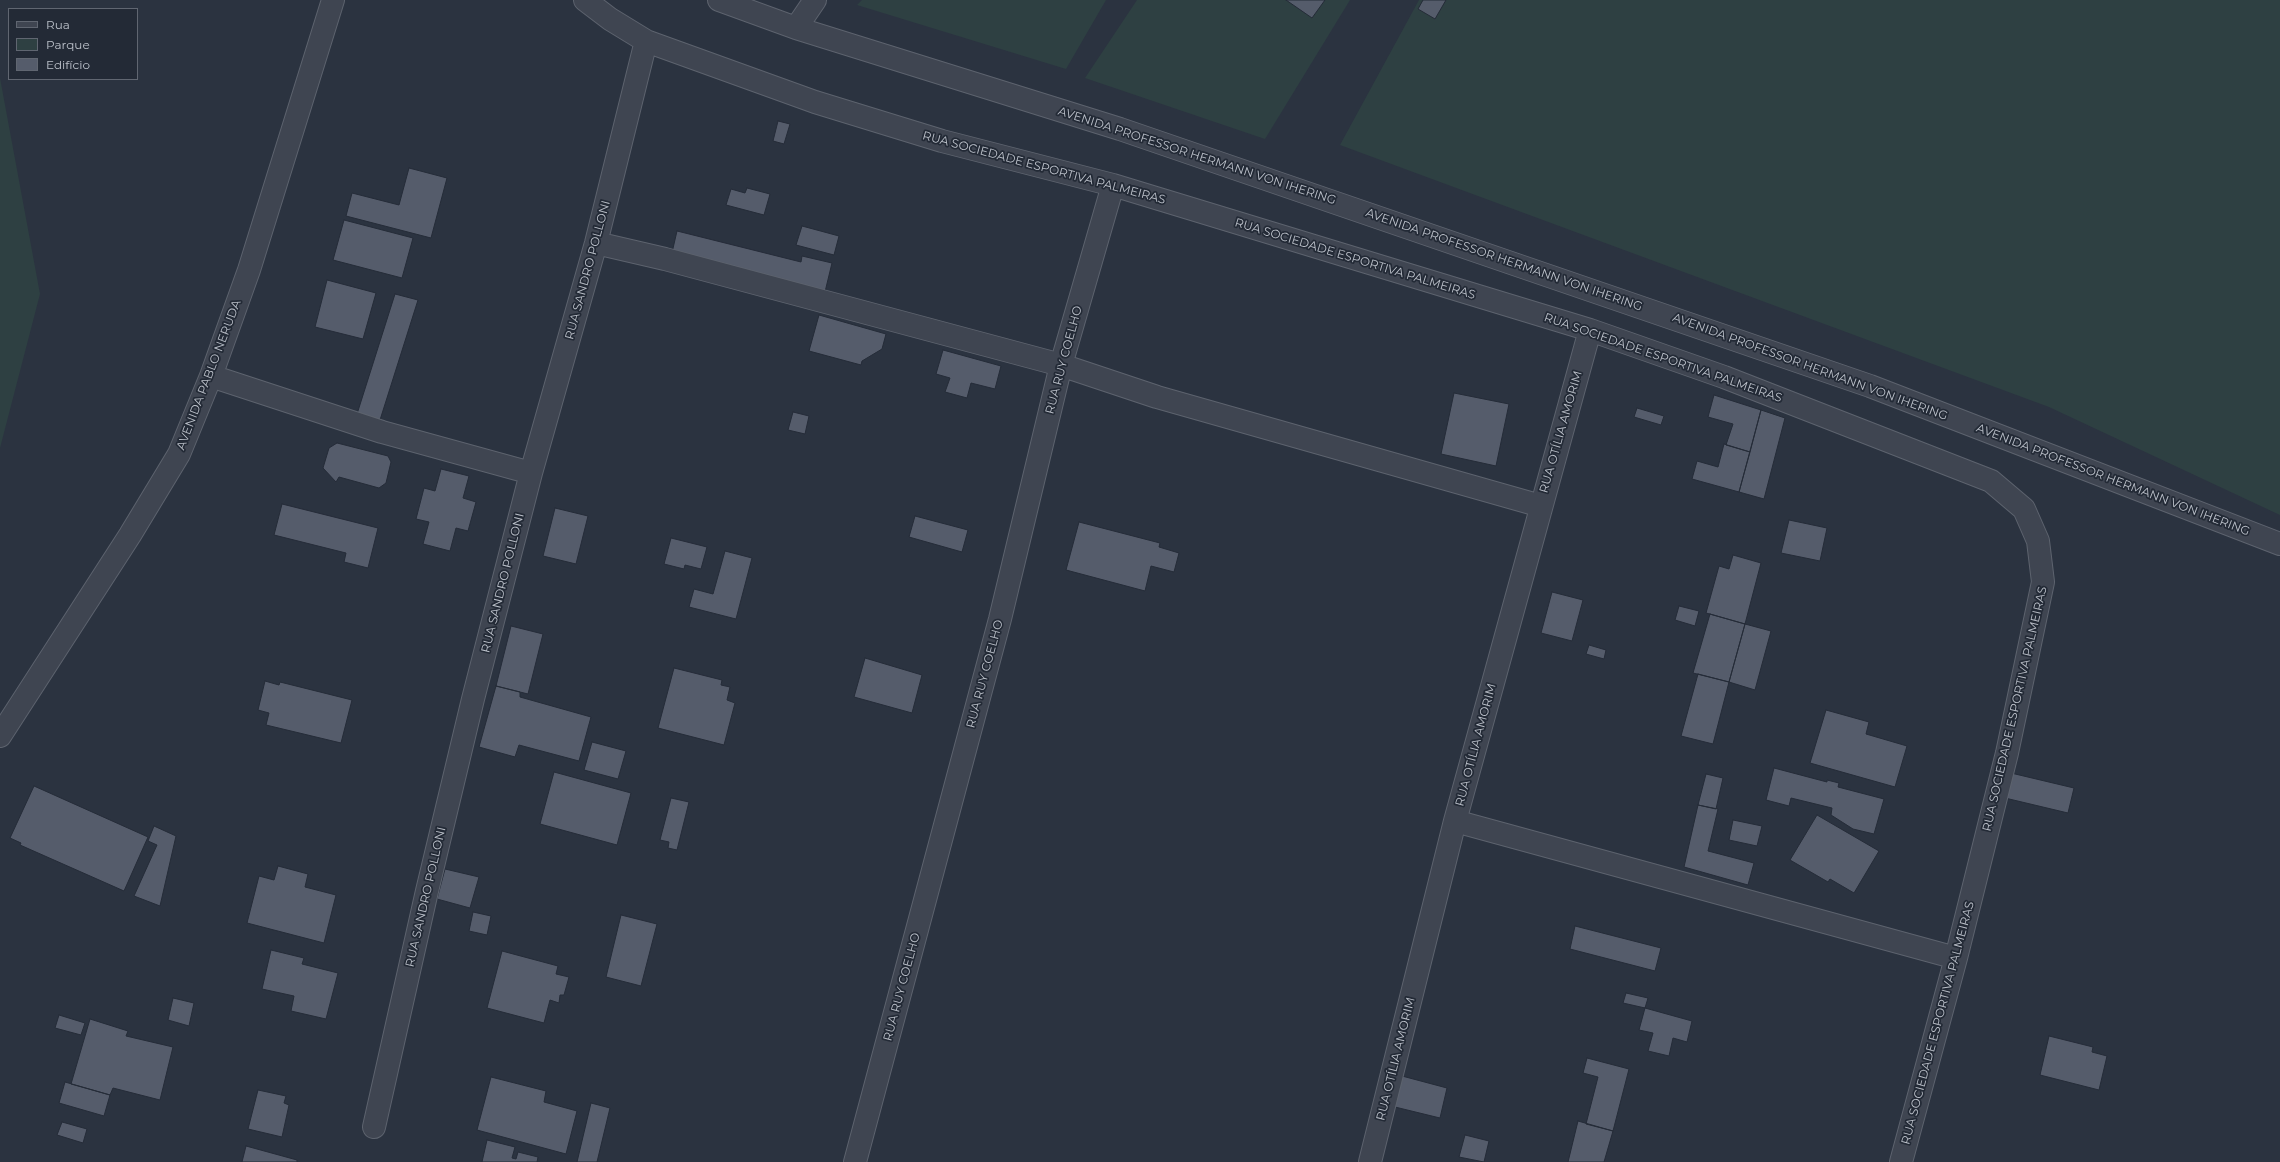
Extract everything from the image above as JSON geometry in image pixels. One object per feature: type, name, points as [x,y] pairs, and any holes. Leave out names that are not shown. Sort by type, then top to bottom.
[{"type":"street","name":"AVENIDA PABLO NERUDA","points":[[0,736],[130,534],[179,454],[212,376],[256,248],[333,0]]},
{"type":"street","name":"RUA SOCIEDADE ESPORTIVA PALMEIRAS","points":[[585,0],[610,19],[646,41],[815,102],[942,141],[1113,185],[1590,330],[1724,377],[1991,481],[2024,509],[2038,541],[2043,582],[2007,752],[1956,958],[1901,1162]]},
{"type":"street","name":"AVENIDA PROFESSOR HERMANN VON IHERING","points":[[719,0],[796,28],[1120,129],[1803,363],[1877,389],[2280,544]]},
{"type":"street","points":[[796,28],[815,0]]},
{"type":"street","name":"RUA SANDRO POLLONI","points":[[374,1128],[427,891],[475,691],[532,473],[596,243],[646,41]]},
{"type":"street","name":"RUA RUY COELHO","points":[[855,1162],[1000,619],[1061,365],[1113,185]]},
{"type":"street","points":[[596,243],[688,265],[1061,365],[1157,397],[1541,506]]},
{"type":"street","name":"RUA OTÍLIA AMORIM","points":[[1370,1162],[1455,821],[1590,330]]},
{"type":"street","points":[[212,376],[382,432],[532,473]]},
{"type":"street","points":[[1455,821],[1956,958]]},
{"type":"green space","points":[[862,0],[1106,0],[1066,69],[857,5]]},
{"type":"green space","points":[[1137,0],[1350,0],[1265,139],[1085,78]]},
{"type":"green space","points":[[1419,0],[2280,0],[2280,515],[2049,407],[1340,145]]},
{"type":"green space","points":[[0,78],[40,294],[0,448]]},
{"type":"building","points":[[1286,0],[1325,0],[1312,18]]},
{"type":"building","points":[[1423,0],[1446,0],[1435,19],[1418,9]]},
{"type":"building","points":[[778,121],[790,124],[784,144],[773,141]]},
{"type":"building","points":[[409,168],[447,178],[431,238],[346,216],[352,193],[399,205]]},
{"type":"building","points":[[747,188],[770,194],[764,215],[726,205],[731,189],[745,193]]},
{"type":"building","points":[[344,220],[413,238],[402,278],[333,260]]},
{"type":"building","points":[[802,226],[839,236],[834,255],[796,245]]},
{"type":"building","points":[[677,231],[801,262],[802,256],[832,263],[824,296],[671,257]]},
{"type":"building","points":[[327,280],[376,293],[363,339],[315,327]]},
{"type":"building","points":[[395,294],[418,300],[380,420],[357,414]]},
{"type":"building","points":[[819,315],[886,334],[882,349],[862,361],[861,365],[809,351]]},
{"type":"building","points":[[943,350],[1001,366],[995,389],[971,383],[967,398],[945,392],[950,378],[936,374]]},
{"type":"building","points":[[1454,393],[1509,404],[1496,466],[1441,454]]},
{"type":"building","points":[[1714,395],[1761,410],[1750,452],[1726,445],[1733,424],[1708,417]]},
{"type":"building","points":[[1637,408],[1664,416],[1661,425],[1634,417]]},
{"type":"building","points":[[1761,410],[1785,418],[1764,499],[1739,492]]},
{"type":"building","points":[[793,412],[809,416],[805,434],[788,430]]},
{"type":"building","points":[[337,443],[388,456],[391,462],[386,483],[379,488],[339,477],[336,482],[323,468],[329,448]]},
{"type":"building","points":[[1724,444],[1750,452],[1739,492],[1692,479],[1697,461],[1718,467]]},
{"type":"building","points":[[441,469],[469,476],[463,498],[476,502],[468,531],[456,528],[450,551],[423,544],[429,522],[416,519],[424,488],[435,491]]},
{"type":"building","points":[[282,504],[378,528],[368,568],[344,562],[346,553],[274,535]]},
{"type":"building","points":[[555,508],[588,516],[576,564],[543,556]]},
{"type":"building","points":[[915,516],[968,530],[962,552],[909,537]]},
{"type":"building","points":[[1789,520],[1827,528],[1820,561],[1781,553]]},
{"type":"building","points":[[1079,522],[1160,543],[1159,547],[1179,553],[1174,572],[1151,566],[1145,591],[1066,570]]},
{"type":"building","points":[[671,538],[707,547],[701,569],[685,565],[684,569],[664,564]]},
{"type":"building","points":[[725,551],[752,558],[736,619],[689,607],[694,589],[713,594]]},
{"type":"building","points":[[1733,555],[1761,563],[1745,624],[1706,613],[1719,566],[1729,569]]},
{"type":"building","points":[[1552,592],[1583,600],[1572,641],[1541,633]]},
{"type":"building","points":[[1679,606],[1699,611],[1695,626],[1675,620]]},
{"type":"building","points":[[1710,614],[1745,624],[1729,682],[1693,673]]},
{"type":"building","points":[[1745,624],[1771,631],[1755,690],[1729,682]]},
{"type":"building","points":[[511,626],[543,634],[528,694],[496,686]]},
{"type":"building","points":[[1589,645],[1606,650],[1604,659],[1586,654]]},
{"type":"building","points":[[865,658],[922,675],[912,713],[854,697]]},
{"type":"building","points":[[674,668],[722,680],[721,685],[730,687],[727,700],[735,703],[724,745],[658,728]]},
{"type":"building","points":[[1698,674],[1729,682],[1713,744],[1681,736]]},
{"type":"building","points":[[265,681],[279,685],[280,682],[352,700],[341,743],[266,725],[269,713],[258,710]]},
{"type":"building","points":[[496,686],[520,692],[520,697],[591,717],[579,761],[519,745],[515,757],[479,747]]},
{"type":"building","points":[[1826,710],[1869,722],[1866,734],[1907,746],[1895,787],[1810,763]]},
{"type":"building","points":[[592,742],[626,751],[618,779],[584,770]]},
{"type":"building","points":[[1774,768],[1827,782],[1827,780],[1839,783],[1838,787],[1884,799],[1874,834],[1853,829],[1831,815],[1832,808],[1791,798],[1789,806],[1766,800]]},
{"type":"building","points":[[554,772],[631,793],[617,845],[540,824]]},
{"type":"building","points":[[2011,773],[2074,788],[2068,813],[2005,798]]},
{"type":"building","points":[[1706,774],[1723,778],[1716,809],[1698,805]]},
{"type":"building","points":[[34,786],[148,837],[124,891],[20,845],[21,843],[10,838]]},
{"type":"building","points":[[671,798],[689,802],[677,850],[668,848],[669,842],[660,840]]},
{"type":"building","points":[[1698,805],[1718,809],[1708,851],[1754,863],[1748,885],[1684,867]]},
{"type":"building","points":[[1817,815],[1879,851],[1854,893],[1830,879],[1828,882],[1790,860]]},
{"type":"building","points":[[1733,820],[1762,826],[1757,846],[1729,840]]},
{"type":"building","points":[[154,826],[176,836],[160,906],[134,896],[157,845],[148,841]]},
{"type":"building","points":[[278,866],[308,874],[305,887],[336,895],[324,943],[247,923],[259,876],[274,880]]},
{"type":"building","points":[[445,869],[479,877],[470,908],[437,899]]},
{"type":"building","points":[[473,912],[491,916],[487,935],[469,931]]},
{"type":"building","points":[[621,915],[657,924],[641,986],[606,977]]},
{"type":"building","points":[[1575,926],[1661,948],[1655,971],[1570,949]]},
{"type":"building","points":[[271,950],[304,958],[302,964],[338,973],[326,1019],[291,1011],[294,996],[262,989]]},
{"type":"building","points":[[502,951],[558,966],[556,974],[569,977],[564,995],[560,995],[559,1003],[550,1000],[544,1023],[487,1008]]},
{"type":"building","points":[[1626,993],[1648,998],[1645,1008],[1623,1003]]},
{"type":"building","points":[[173,998],[194,1003],[189,1026],[168,1020]]},
{"type":"building","points":[[1645,1008],[1692,1021],[1687,1042],[1673,1038],[1669,1056],[1648,1051],[1653,1033],[1639,1030]]},
{"type":"building","points":[[59,1015],[85,1023],[81,1035],[55,1028]]},
{"type":"building","points":[[90,1019],[128,1031],[126,1036],[173,1047],[160,1100],[113,1088],[110,1095],[71,1084]]},
{"type":"building","points":[[2049,1036],[2093,1047],[2092,1052],[2107,1056],[2099,1090],[2040,1075]]},
{"type":"building","points":[[1587,1058],[1629,1069],[1613,1131],[1586,1124],[1598,1077],[1583,1073]]},
{"type":"building","points":[[1402,1076],[1447,1088],[1440,1118],[1395,1107]]},
{"type":"building","points":[[491,1077],[546,1091],[544,1102],[577,1111],[566,1154],[477,1130]]},
{"type":"building","points":[[65,1082],[110,1095],[104,1116],[59,1103]]},
{"type":"building","points":[[258,1090],[286,1096],[284,1103],[289,1105],[282,1137],[248,1129]]},
{"type":"building","points":[[591,1103],[610,1108],[597,1162],[577,1162]]},
{"type":"building","points":[[1578,1121],[1613,1131],[1604,1162],[1568,1162]]},
{"type":"building","points":[[62,1122],[87,1129],[83,1143],[57,1135]]},
{"type":"building","points":[[1465,1135],[1489,1141],[1484,1162],[1459,1157]]},
{"type":"building","points":[[487,1140],[515,1147],[512,1158],[516,1159],[518,1152],[538,1157],[537,1162],[482,1162]]},
{"type":"building","points":[[246,1146],[297,1160],[297,1162],[242,1162]]}]
